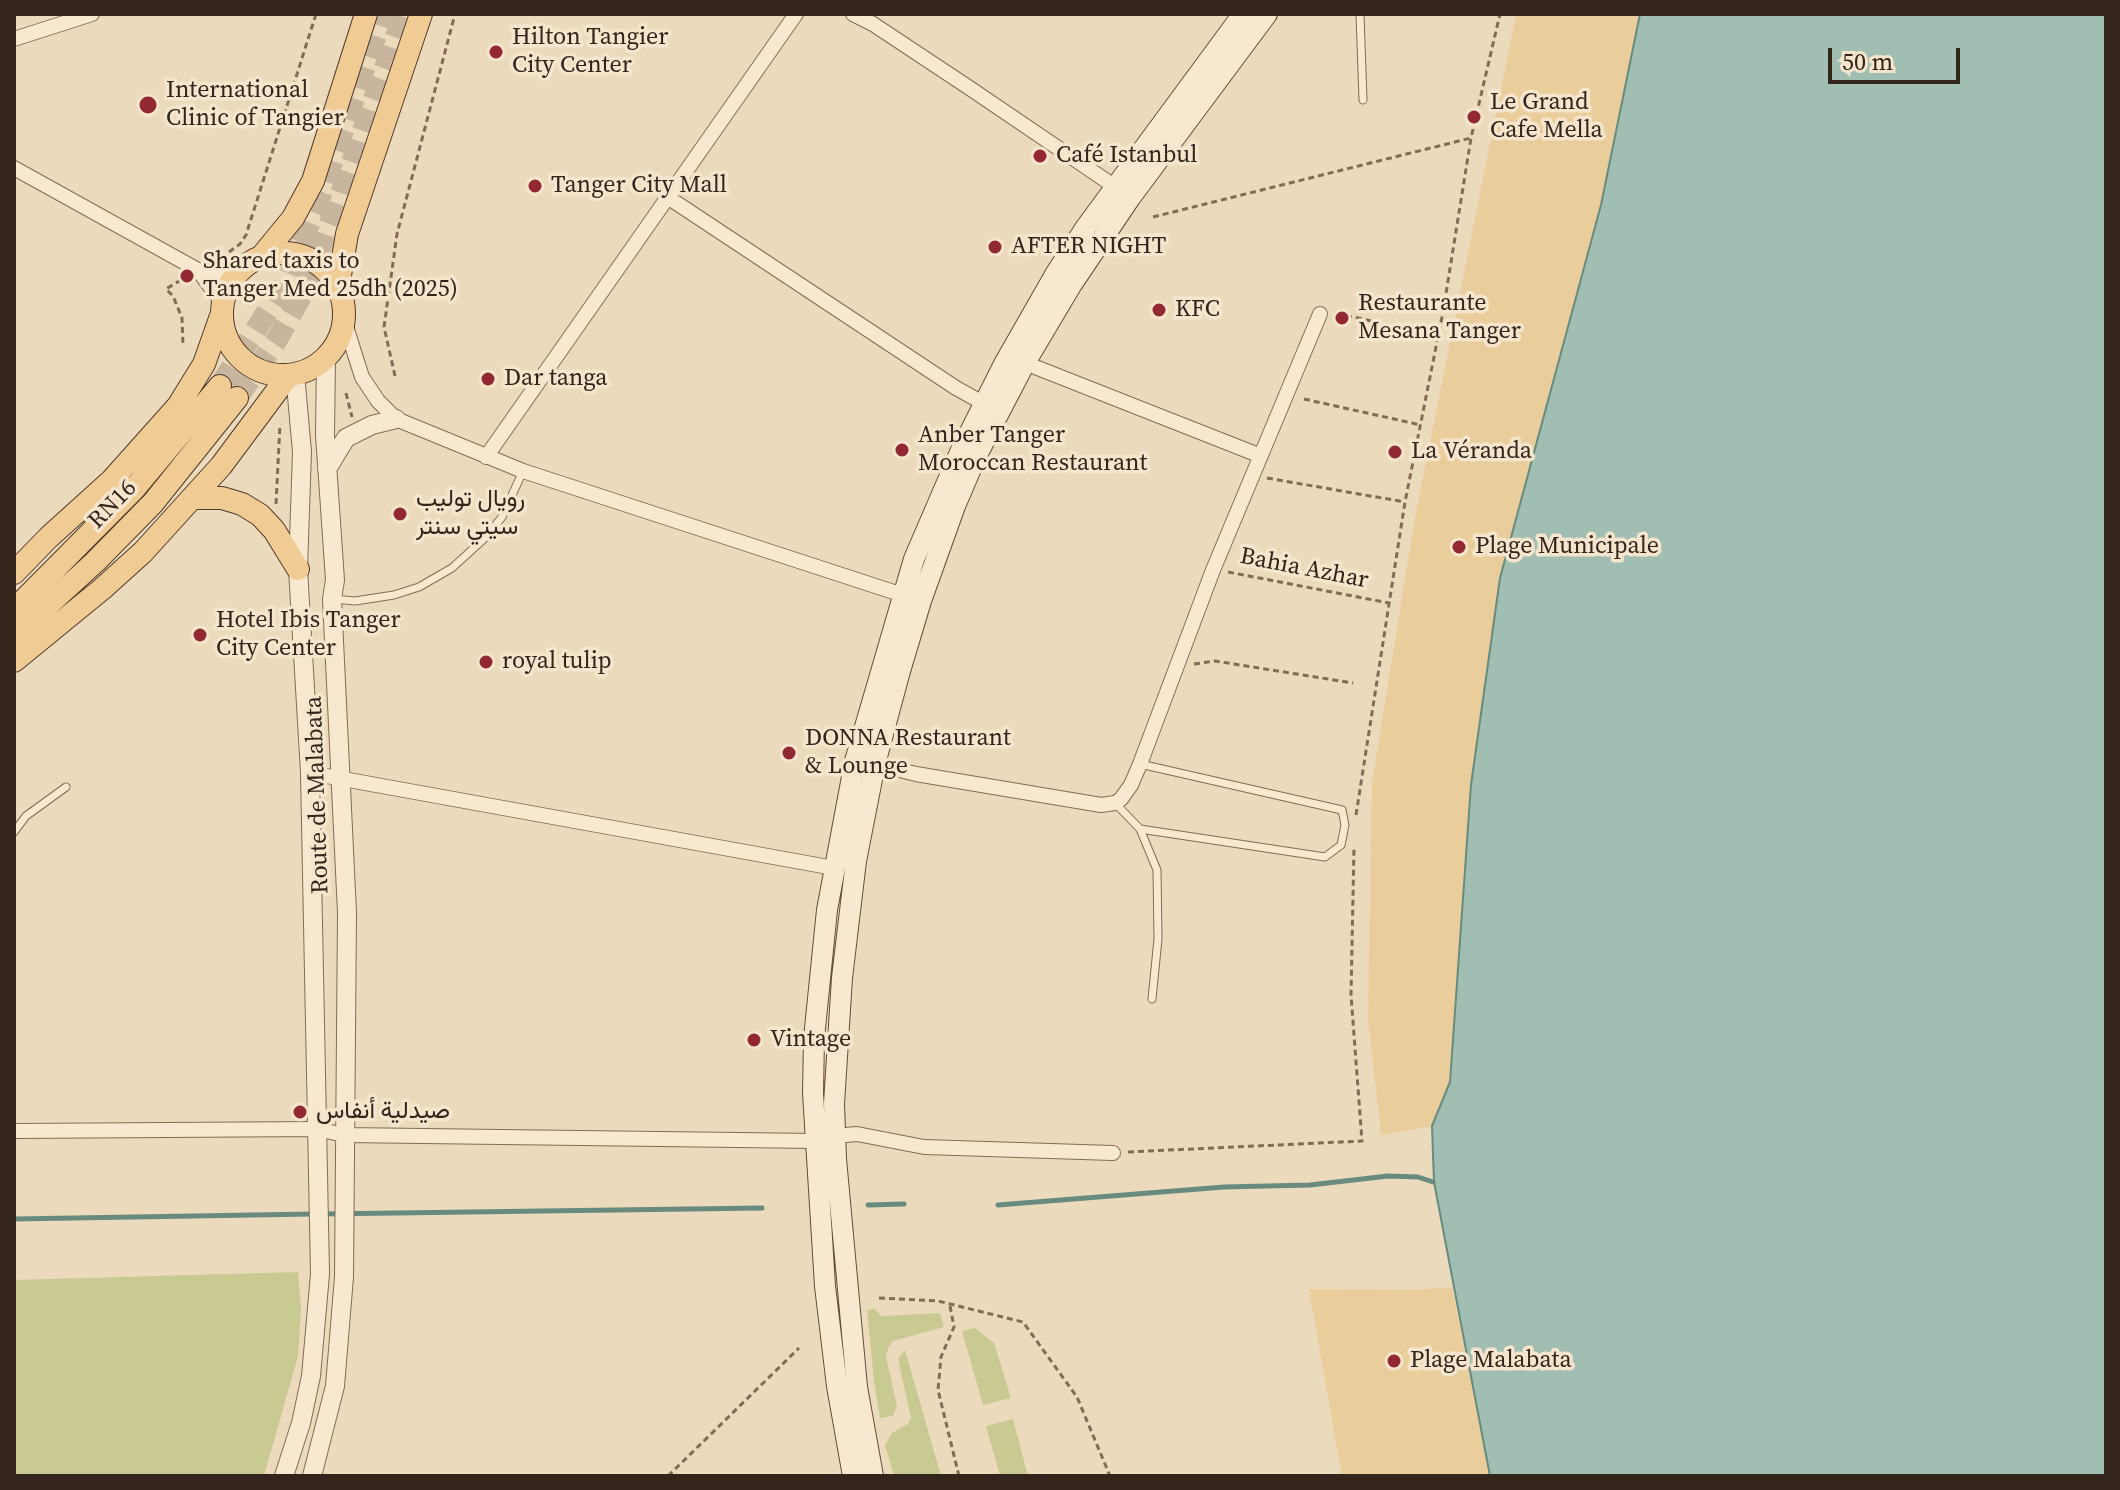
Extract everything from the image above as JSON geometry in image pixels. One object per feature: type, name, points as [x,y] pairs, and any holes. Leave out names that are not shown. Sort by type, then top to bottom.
[{"type":"main road","name":"RN16","points":[[14,573],[111,481],[178,406],[204,364],[229,284],[293,218],[313,181],[366,14]]},
{"type":"main road","points":[[338,287],[347,234],[421,14]]},
{"type":"main road","points":[[873,1476],[857,1387],[814,1038],[827,910],[855,761],[924,531],[983,403],[1056,273],[1114,186],[1243,14]]},
{"type":"main road","points":[[853,1476],[837,1386],[825,1286],[826,1149],[856,861],[875,764],[921,601],[976,457],[1025,363],[1072,284],[1130,198],[1267,14]]},
{"type":"main road","points":[[222,309],[224,331],[231,346],[241,359],[255,369],[292,375],[312,369],[335,347],[344,320],[344,309],[338,287],[328,272],[305,257],[278,253],[252,263]]},
{"type":"main road","points":[[14,661],[102,589],[195,498],[292,375]]},
{"type":"main road","name":"RN16","points":[[14,610],[229,392],[153,503],[95,562],[14,636]]},
{"type":"main road","points":[[195,498],[222,498],[242,504],[260,515],[274,530],[298,569]]},
{"type":"street","points":[[14,39],[92,14]]},
{"type":"street","points":[[486,457],[796,14]]},
{"type":"street","points":[[853,14],[873,24],[1114,186]]},
{"type":"street","points":[[14,168],[198,270],[213,272],[252,263]]},
{"type":"street","points":[[669,198],[983,403]]},
{"type":"street","points":[[198,270],[222,309]]},
{"type":"street","points":[[875,764],[916,774],[1101,805],[1115,803],[1131,785],[1140,764],[1213,570],[1320,314]]},
{"type":"street","points":[[344,320],[362,377],[378,401],[396,419],[523,471],[903,595]]},
{"type":"street","name":"Route de Malabata","points":[[312,1476],[335,1386],[344,1277],[347,913],[332,599],[335,580],[324,401],[326,358]]},
{"type":"street","points":[[1025,363],[1261,456]]},
{"type":"street","name":"Route de Malabata","points":[[284,1476],[301,1423],[311,1376],[320,1274],[310,773],[298,569],[302,452],[300,409],[292,375]]},
{"type":"street","points":[[327,469],[346,438],[355,432],[396,419]]},
{"type":"street","points":[[310,773],[834,868]]},
{"type":"street","points":[[14,1131],[317,1129],[344,1135],[826,1149],[857,1134],[924,1147],[1113,1153]]},
{"type":"lane","points":[[1360,14],[1363,100]]},
{"type":"lane","points":[[332,599],[375,600],[436,578],[468,555],[486,537],[502,517],[523,471]]},
{"type":"lane","points":[[1140,764],[1342,810],[1345,825],[1341,845],[1325,857],[1140,829]]},
{"type":"lane","points":[[14,832],[26,816],[66,787]]},
{"type":"lane","points":[[1115,803],[1140,829],[1157,870],[1158,939],[1152,999]]},
{"type":"path","points":[[183,346],[182,318],[173,296],[166,289],[234,249],[246,235],[316,14]]},
{"type":"path","points":[[395,376],[384,327],[397,234],[455,14]]},
{"type":"path","points":[[1355,822],[1405,502],[1443,312],[1471,138],[1500,14]]},
{"type":"path","points":[[1153,217],[1471,138]]},
{"type":"path","points":[[1320,314],[1354,317],[1418,332]]},
{"type":"path","points":[[346,393],[355,432]]},
{"type":"path","points":[[1286,395],[1421,425]]},
{"type":"path","points":[[274,530],[280,416]]},
{"type":"path","points":[[1253,476],[1405,502]]},
{"type":"path","name":"Bahia Azhar","points":[[1213,570],[1389,603]]},
{"type":"path","points":[[1175,667],[1215,661],[1353,683]]},
{"type":"path","points":[[1113,1153],[1362,1141],[1351,995],[1354,847]]},
{"type":"path","points":[[879,1298],[950,1304],[1023,1322],[1077,1397],[1110,1476]]},
{"type":"path","points":[[950,1304],[954,1327],[941,1357],[938,1390],[959,1476]]},
{"type":"path","points":[[668,1476],[799,1348]]},
{"type":"green space","points":[[298,1272],[301,1309],[298,1356],[264,1476],[14,1476],[14,1280]]},
{"type":"green space","points":[[874,1309],[882,1316],[940,1313],[944,1327],[893,1341],[888,1348],[886,1357],[897,1406],[893,1416],[880,1418],[867,1310]]},
{"type":"green space","points":[[975,1328],[994,1343],[1011,1398],[983,1405],[962,1331]]},
{"type":"green space","points":[[905,1350],[941,1476],[894,1476],[885,1445],[892,1433],[908,1424],[911,1418],[899,1363],[899,1357]]},
{"type":"green space","points":[[1013,1419],[1028,1476],[1000,1476],[986,1426]]},
{"type":"sand","name":"Plage Municipale","points":[[1516,14],[1640,14],[1601,205],[1471,785],[1450,1082],[1432,1126],[1381,1135],[1368,1020],[1372,783],[1415,517]]},
{"type":"sand","name":"Plage Malabata","points":[[1452,1287],[1490,1476],[1342,1476],[1309,1289],[1411,1290]]},
{"type":"shaded area","points":[[1640,14],[2106,14],[2106,1476],[1490,1476],[1434,1182],[1432,1126],[1450,1082],[1471,785],[1500,578],[1601,205]]},
{"type":"waterway","points":[[998,1205],[1224,1187],[1310,1185],[1388,1176],[1418,1177],[1433,1182]]},
{"type":"waterway","points":[[868,1205],[904,1204]]},
{"type":"waterway","points":[[323,1214],[762,1208]]},
{"type":"waterway","points":[[14,1219],[313,1214]]},
{"type":"tunnel","points":[[220,386],[283,287],[319,200],[383,14]]},
{"type":"tunnel","points":[[237,398],[276,341],[303,293],[404,14]]},
{"type":"place","name":"Hilton Tangier City Center","points":[[496,52]]},
{"type":"place","name":"International Clinic of Tangier","points":[[148,105]]},
{"type":"place","name":"Le Grand Cafe Mella","points":[[1474,117]]},
{"type":"place","name":"Café Istanbul","points":[[1040,156]]},
{"type":"place","name":"Tanger City Mall","points":[[535,186]]},
{"type":"place","name":"AFTER NIGHT","points":[[995,247]]},
{"type":"place","name":"Shared taxis to Tanger Med 25dh (2025)","points":[[187,276]]},
{"type":"place","name":"KFC","points":[[1159,310]]},
{"type":"place","name":"Restaurante Mesana Tanger","points":[[1342,318]]},
{"type":"place","name":"Dar tanga","points":[[488,379]]},
{"type":"place","name":"Anber Tanger Moroccan Restaurant","points":[[902,450]]},
{"type":"place","name":"La Véranda","points":[[1395,452]]},
{"type":"place","name":"رويال توليب سيتي سنتر","points":[[400,514]]},
{"type":"place","name":"Plage Municipale","points":[[1459,547]]},
{"type":"place","name":"Hotel Ibis Tanger City Center","points":[[200,635]]},
{"type":"place","name":"royal tulip","points":[[486,662]]},
{"type":"place","name":"DONNA Restaurant & Lounge","points":[[789,753]]},
{"type":"place","name":"Vintage","points":[[754,1040]]},
{"type":"place","name":"صيدلية أنفاس","points":[[300,1112]]},
{"type":"place","name":"Plage Malabata","points":[[1394,1361]]}]
